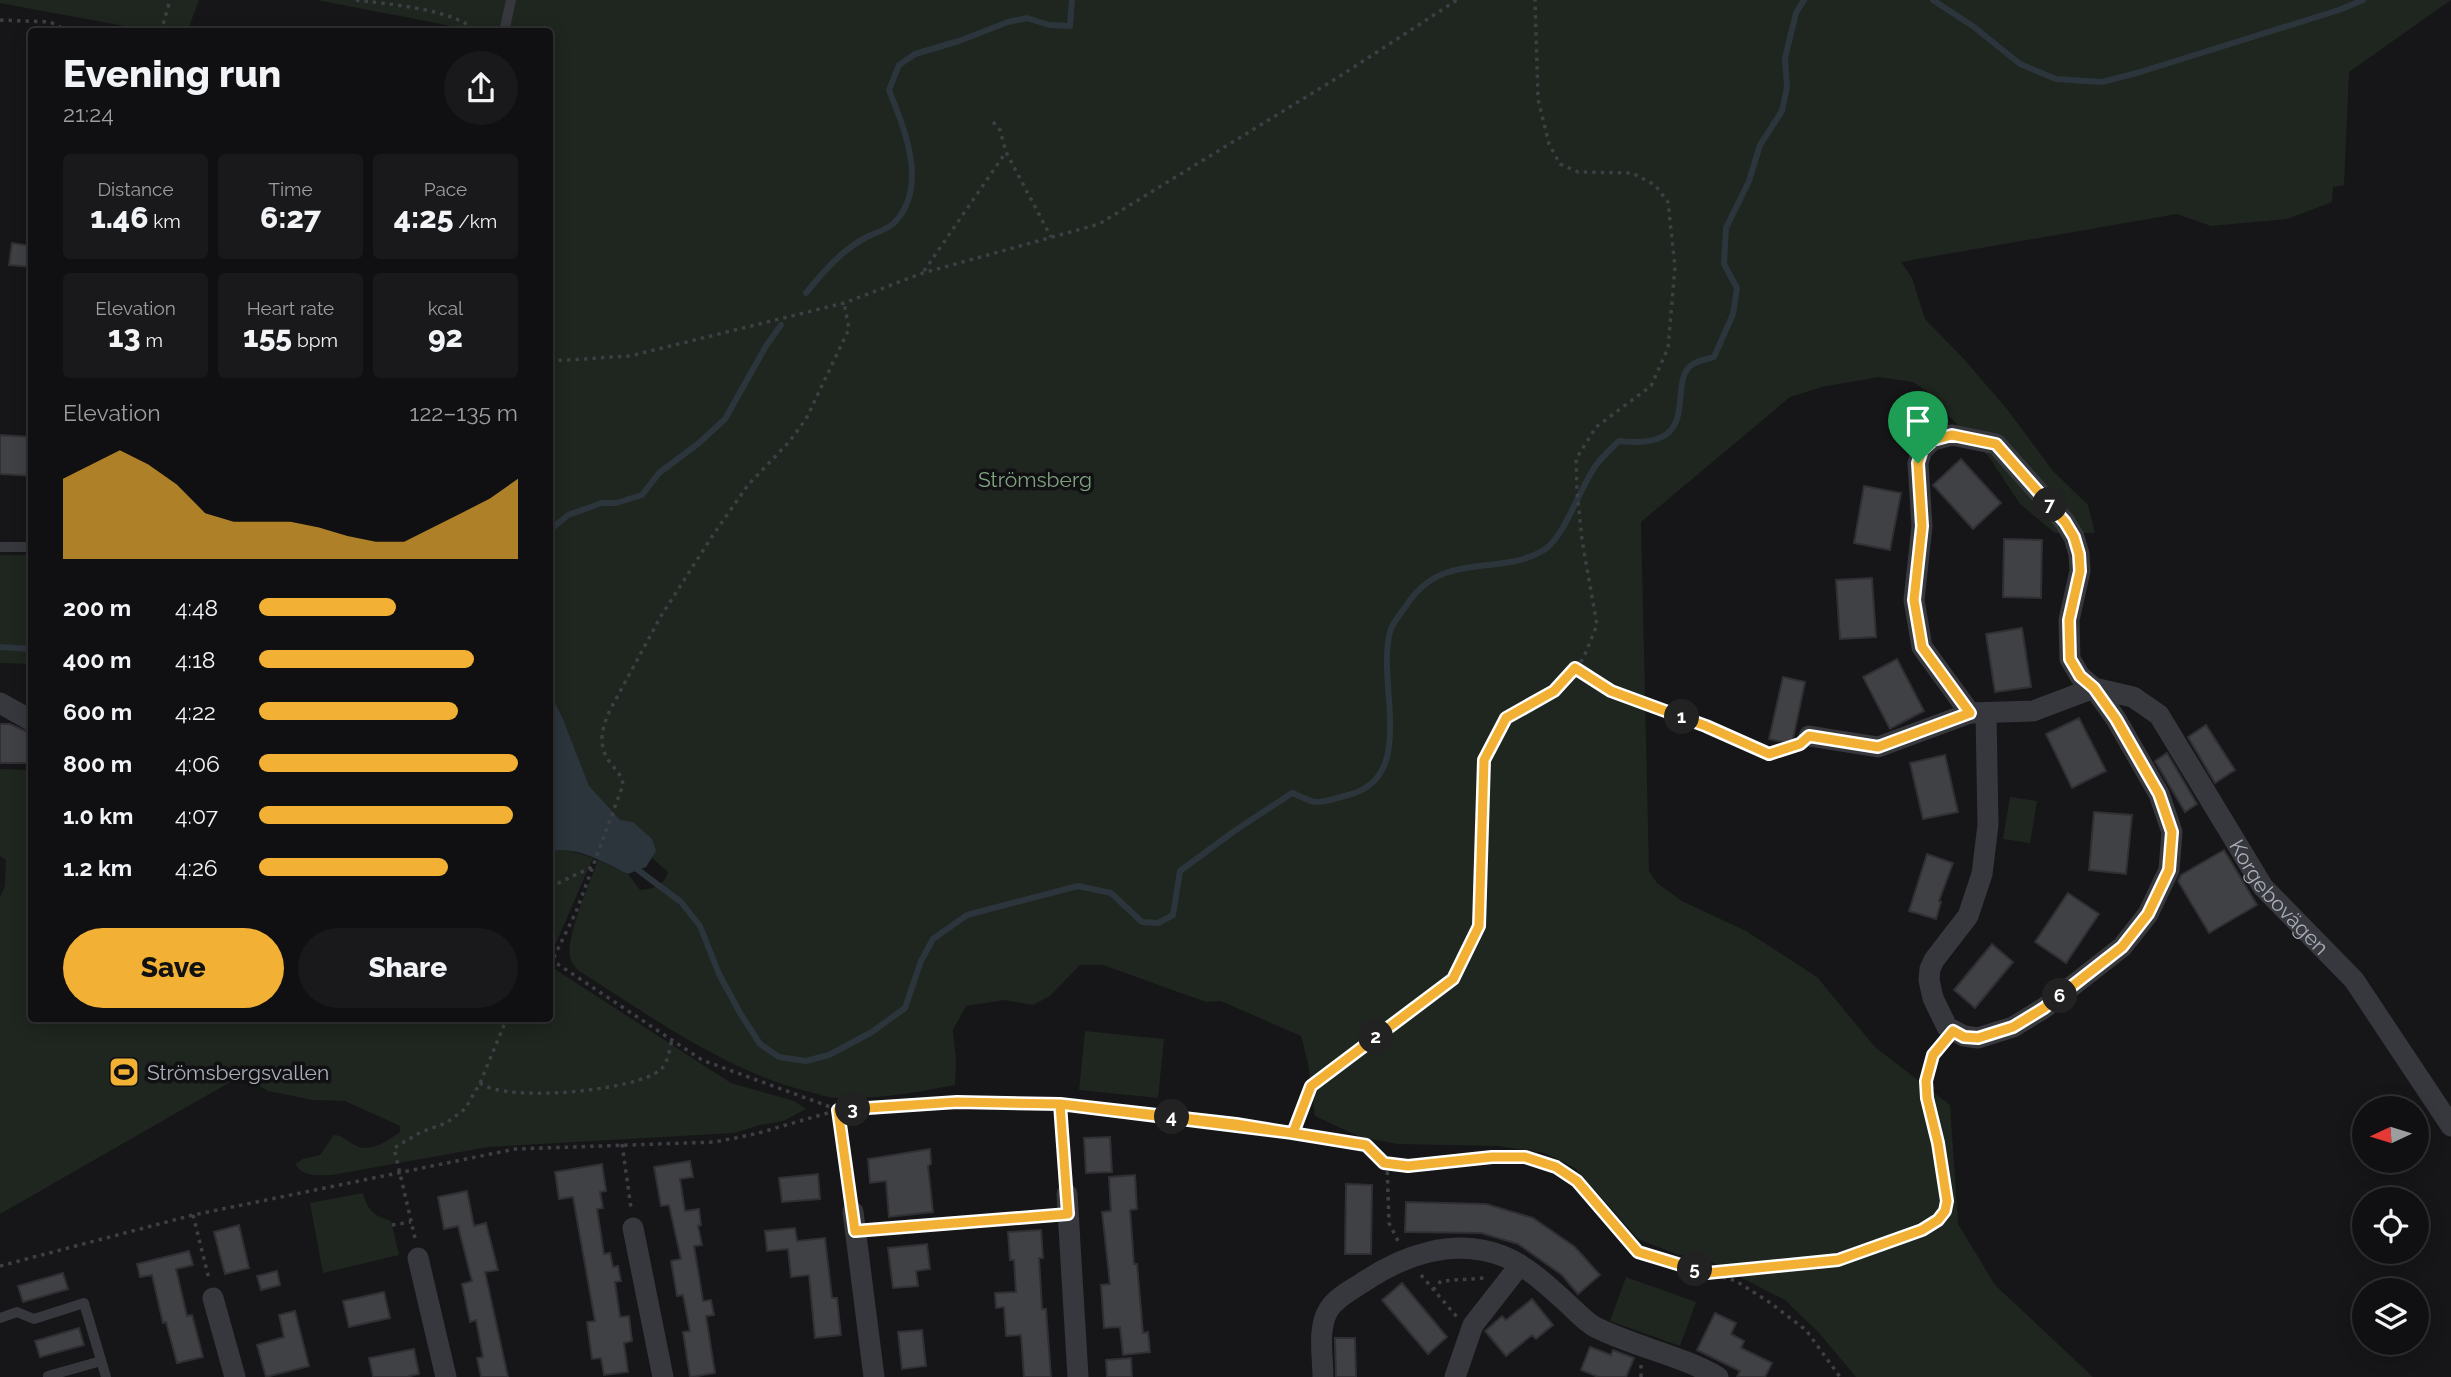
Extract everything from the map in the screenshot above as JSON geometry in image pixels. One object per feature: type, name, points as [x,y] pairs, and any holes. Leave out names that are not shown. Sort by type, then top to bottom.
[{"type":"street","points":[[1952,435],[1996,444],[2065,522],[2074,537],[2080,571],[2069,620],[2070,659],[2080,676],[2094,688],[2116,719],[2159,794],[2172,832],[2169,870],[2148,914],[2122,947],[2044,1008],[2013,1027],[1978,1038],[1964,1037],[1947,1027],[1930,989],[1930,969],[1968,916],[1982,874],[1988,824],[1978,713],[1922,647],[1914,600],[1922,526],[1918,463],[1922,450],[1933,440],[1952,435]]},
{"type":"street","points":[[1809,736],[1878,747],[1978,713],[2034,711],[2094,688]]},
{"type":"street","name":"Korgebovägen","points":[[2094,688],[2133,697],[2159,715],[2263,887],[2354,980],[2451,1126]]},
{"type":"street","points":[[0,703],[28,719]]},
{"type":"street","points":[[1067,1204],[1078,1377]]},
{"type":"street","points":[[854,1222],[874,1377]]},
{"type":"street","points":[[634,1228],[663,1377]]},
{"type":"street","points":[[1323,1377],[1324,1321],[1329,1309],[1339,1298],[1383,1269],[1410,1256],[1453,1248],[1486,1250],[1594,1326],[1701,1367],[1718,1377]]},
{"type":"street","points":[[418,1258],[446,1377]]},
{"type":"street","points":[[1455,1377],[1473,1325],[1516,1270]]},
{"type":"street","points":[[213,1298],[235,1377]]},
{"type":"lane","points":[[506,28],[511,0]]},
{"type":"lane","points":[[0,548],[28,547]]},
{"type":"lane","points":[[0,1318],[17,1312],[34,1319],[84,1303],[106,1377]]},
{"type":"lane","points":[[48,1376],[101,1361]]},
{"type":"path","points":[[162,28],[170,0]]},
{"type":"path","points":[[356,0],[435,12],[470,24],[472,28]]},
{"type":"path","points":[[553,361],[631,356],[844,303],[923,273],[1099,225],[1338,78],[1457,0]]},
{"type":"path","points":[[1293,1133],[1311,1086],[1453,979],[1479,926],[1484,760],[1506,718],[1554,691],[1583,659],[1597,625],[1578,506],[1576,459],[1596,427],[1651,386],[1668,348],[1675,267],[1668,202],[1655,185],[1632,173],[1578,172],[1560,164],[1549,144],[1538,99],[1535,0]]},
{"type":"path","points":[[0,20],[50,22],[63,28]]},
{"type":"path","points":[[993,122],[1000,130],[1006,152],[1051,237]]},
{"type":"path","points":[[923,273],[1006,152]]},
{"type":"path","points":[[553,958],[576,912],[623,785],[622,778],[607,759],[601,742],[602,727],[661,616],[713,535],[748,485],[789,442],[806,419],[849,329],[844,303]]},
{"type":"path","points":[[1575,668],[1611,691],[1706,726],[1769,754],[1800,744],[1809,736]]},
{"type":"path","points":[[553,886],[593,866]]},
{"type":"path","points":[[553,963],[702,1060],[838,1110]]},
{"type":"path","points":[[418,1258],[394,1148],[421,1132],[446,1123],[465,1109],[480,1083],[505,1022]]},
{"type":"path","points":[[1707,1273],[1838,1260],[1922,1230],[1938,1220],[1945,1211],[1947,1201],[1926,1081],[1933,1055],[1953,1031]]},
{"type":"path","points":[[480,1083],[485,1087],[504,1091],[544,1093],[574,1092],[630,1082],[660,1071],[666,1064],[672,1040]]},
{"type":"path","points":[[0,1266],[193,1215],[515,1149],[715,1142],[755,1134],[838,1110],[957,1102],[1060,1104],[1293,1133],[1366,1145],[1384,1163],[1408,1166],[1492,1157],[1525,1157],[1556,1167],[1577,1181],[1638,1252],[1736,1281],[1806,1330],[1840,1377]]},
{"type":"path","points":[[838,1110],[854,1222],[1067,1204],[1060,1104]]},
{"type":"path","points":[[622,1144],[634,1228]]},
{"type":"path","points":[[193,1215],[213,1298]]},
{"type":"path","points":[[392,1225],[411,1222]]},
{"type":"path","points":[[1433,1290],[1441,1281],[1516,1270]]},
{"type":"green space","points":[[0,0],[199,0],[188,28],[135,28],[0,3]]},
{"type":"green space","name":"Strömsberg","points":[[317,0],[2451,0],[2349,72],[2344,185],[2333,187],[2332,202],[2287,219],[2211,226],[2177,214],[1901,262],[1912,278],[1925,319],[2007,409],[2053,471],[2088,505],[2095,533],[2055,533],[2020,504],[1989,457],[1949,416],[1935,397],[1913,382],[1879,377],[1822,387],[1790,397],[1641,522],[1649,871],[1657,883],[1682,901],[1746,931],[1817,977],[1875,1047],[1950,1105],[1958,1224],[1995,1285],[2093,1377],[1856,1377],[1819,1333],[1785,1300],[1711,1262],[1676,1254],[1638,1239],[1575,1168],[1545,1153],[1498,1146],[1398,1144],[1360,1137],[1315,1116],[1308,1063],[1301,1036],[1221,1001],[1206,1002],[1103,965],[1080,965],[1050,996],[1033,1005],[1004,1000],[966,1006],[953,1030],[955,1085],[867,1098],[833,1098],[745,1069],[688,1040],[579,971],[570,957],[572,936],[598,860],[628,874],[640,890],[657,886],[664,881],[668,872],[580,795],[553,749],[553,28],[462,28]]},
{"type":"green space","points":[[0,555],[28,555],[28,664],[0,663]]},
{"type":"green space","points":[[0,769],[28,770],[28,1022],[553,1022],[553,968],[731,1083],[794,1101],[806,1109],[783,1121],[734,1133],[488,1147],[332,1175],[316,1175],[303,1172],[295,1164],[320,1155],[334,1135],[364,1148],[381,1144],[396,1135],[400,1132],[400,1126],[345,1101],[313,1100],[268,1091],[256,1084],[253,1069],[0,1214],[0,897],[5,886],[6,860],[0,856]]},
{"type":"green space","points":[[2010,797],[2037,801],[2030,843],[2003,839]]},
{"type":"green space","points":[[562,848],[593,858],[553,946],[553,851]]},
{"type":"green space","points":[[1085,1031],[1164,1039],[1158,1098],[1079,1090]]},
{"type":"green space","points":[[363,1193],[372,1212],[391,1221],[399,1255],[323,1273],[310,1203]]},
{"type":"green space","points":[[1626,1277],[1696,1302],[1680,1346],[1610,1321]]},
{"type":"shaded area","points":[[553,699],[589,786],[620,820],[633,822],[652,839],[656,851],[646,867],[628,874],[579,853],[553,851]]},
{"type":"building","points":[[12,243],[28,245],[28,267],[9,265]]},
{"type":"building","points":[[0,435],[28,437],[28,476],[0,474]]},
{"type":"building","points":[[1961,459],[2001,503],[1973,529],[1933,485]]},
{"type":"building","points":[[1864,486],[1901,493],[1890,550],[1854,543]]},
{"type":"building","points":[[2004,539],[2042,540],[2041,598],[2003,597]]},
{"type":"building","points":[[1872,578],[1876,637],[1840,639],[1836,580]]},
{"type":"building","points":[[2022,628],[2031,687],[1995,692],[1986,634]]},
{"type":"building","points":[[1897,659],[1924,711],[1890,729],[1863,677]]},
{"type":"building","points":[[1783,677],[1805,682],[1792,744],[1769,739]]},
{"type":"building","points":[[2079,718],[2106,771],[2072,788],[2046,734]]},
{"type":"building","points":[[0,724],[10,724],[28,732],[28,763],[0,763]]},
{"type":"building","points":[[2206,725],[2235,770],[2215,783],[2188,737]]},
{"type":"building","points":[[2167,753],[2197,804],[2185,812],[2155,761]]},
{"type":"building","points":[[1945,755],[1958,812],[1923,819],[1910,763]]},
{"type":"building","points":[[2094,812],[2132,815],[2126,874],[2089,870]]},
{"type":"building","points":[[2224,850],[2257,905],[2209,933],[2178,881],[2181,875]]},
{"type":"building","points":[[1927,854],[1953,863],[1939,901],[1941,902],[1936,919],[1909,911]]},
{"type":"building","points":[[2068,893],[2099,914],[2066,963],[2035,942]]},
{"type":"building","points":[[1992,944],[2013,962],[1975,1008],[1954,990]]},
{"type":"building","points":[[1110,1137],[1112,1172],[1086,1173],[1084,1138]]},
{"type":"building","points":[[930,1149],[931,1164],[928,1166],[933,1212],[889,1217],[886,1181],[870,1183],[868,1159]]},
{"type":"building","points":[[690,1161],[693,1177],[680,1179],[685,1211],[699,1209],[701,1225],[698,1226],[702,1245],[694,1246],[703,1301],[711,1300],[714,1315],[706,1316],[715,1373],[692,1377],[683,1332],[690,1331],[683,1295],[677,1296],[671,1261],[681,1259],[669,1205],[661,1206],[654,1167]]},
{"type":"building","points":[[602,1164],[606,1191],[600,1192],[603,1208],[597,1209],[604,1254],[610,1253],[613,1267],[618,1266],[621,1281],[615,1282],[620,1317],[629,1316],[632,1341],[624,1343],[628,1372],[604,1375],[601,1358],[592,1359],[587,1322],[595,1321],[573,1197],[559,1199],[555,1172]]},
{"type":"building","points":[[818,1174],[820,1199],[782,1202],[779,1178]]},
{"type":"building","points":[[1135,1175],[1137,1209],[1130,1210],[1134,1264],[1137,1264],[1143,1333],[1148,1332],[1150,1352],[1123,1355],[1120,1327],[1104,1328],[1101,1285],[1110,1284],[1102,1212],[1111,1211],[1109,1177]]},
{"type":"building","points":[[1346,1184],[1372,1185],[1371,1254],[1345,1254]]},
{"type":"building","points":[[467,1191],[474,1226],[486,1223],[498,1270],[485,1272],[508,1377],[481,1377],[477,1358],[483,1357],[476,1320],[470,1322],[462,1284],[472,1281],[458,1226],[444,1229],[438,1197]]},
{"type":"building","points":[[1406,1202],[1486,1204],[1533,1218],[1575,1247],[1600,1275],[1578,1294],[1562,1275],[1518,1244],[1481,1233],[1405,1232]]},
{"type":"building","points":[[239,1225],[249,1268],[225,1274],[214,1232]]},
{"type":"building","points":[[795,1228],[797,1241],[825,1238],[832,1298],[837,1298],[841,1335],[815,1338],[809,1275],[791,1277],[788,1249],[767,1251],[765,1231]]},
{"type":"building","points":[[1041,1230],[1043,1258],[1039,1258],[1042,1309],[1046,1309],[1051,1377],[1024,1377],[1021,1335],[1006,1336],[1004,1307],[996,1308],[995,1293],[1016,1292],[1014,1260],[1010,1260],[1008,1232]]},
{"type":"building","points":[[927,1244],[930,1269],[916,1271],[918,1286],[893,1288],[888,1248]]},
{"type":"building","points":[[189,1251],[193,1265],[176,1269],[187,1316],[192,1315],[203,1357],[177,1363],[166,1322],[163,1323],[152,1275],[140,1277],[137,1264]]},
{"type":"building","points":[[277,1271],[280,1285],[261,1290],[257,1276]]},
{"type":"building","points":[[63,1273],[68,1289],[23,1302],[18,1286]]},
{"type":"building","points":[[1402,1283],[1447,1337],[1428,1354],[1382,1300]]},
{"type":"building","points":[[384,1292],[390,1318],[349,1327],[343,1301]]},
{"type":"building","points":[[1532,1299],[1553,1325],[1536,1339],[1532,1335],[1506,1356],[1485,1331],[1502,1316],[1506,1320]]},
{"type":"building","points":[[295,1311],[309,1366],[266,1377],[257,1345],[284,1337],[279,1315]]},
{"type":"building","points":[[1715,1313],[1736,1323],[1731,1334],[1744,1341],[1741,1348],[1772,1363],[1765,1377],[1737,1377],[1740,1371],[1697,1350]]},
{"type":"building","points":[[79,1328],[84,1345],[40,1357],[35,1341]]},
{"type":"building","points":[[922,1330],[926,1366],[902,1369],[898,1332]]},
{"type":"building","points":[[1335,1338],[1355,1338],[1356,1377],[1336,1377]]},
{"type":"building","points":[[1590,1347],[1611,1355],[1613,1350],[1634,1358],[1626,1377],[1598,1377],[1581,1370]]},
{"type":"building","points":[[414,1349],[419,1374],[406,1377],[373,1377],[369,1358]]},
{"type":"building","points":[[1131,1358],[1132,1377],[1107,1377],[1106,1360]]},
{"type":"waterway","points":[[806,293],[840,256],[856,243],[894,223],[904,209],[910,193],[911,158],[889,90],[899,65],[915,54],[1008,22],[1027,18],[1049,25],[1070,26],[1072,0]]},
{"type":"waterway","points":[[638,870],[681,902],[700,926],[719,974],[760,1044],[779,1057],[806,1061],[829,1055],[872,1032],[905,1008],[921,961],[933,939],[967,915],[1078,886],[1111,893],[1142,922],[1158,923],[1173,915],[1180,871],[1292,793],[1321,802],[1348,795],[1370,785],[1383,769],[1389,748],[1387,650],[1391,629],[1420,588],[1436,577],[1453,571],[1508,563],[1544,550],[1559,534],[1591,473],[1602,458],[1619,441],[1647,441],[1664,436],[1674,426],[1685,373],[1693,364],[1714,357],[1733,314],[1737,288],[1724,264],[1726,228],[1749,181],[1760,145],[1782,111],[1787,87],[1785,58],[1796,13],[1804,0]]},
{"type":"waterway","points":[[1933,0],[1974,27],[2020,64],[2056,79],[2102,82],[2339,10],[2363,0]]},
{"type":"waterway","points":[[553,528],[568,515],[602,503],[616,503],[642,495],[659,473],[699,443],[725,419],[766,346],[781,325]]},
{"type":"waterway","points":[[0,647],[28,649]]},
{"type":"place","name":"Strömsbergsvallen","points":[[124,1072]]},
{"type":"route","points":[[1918,463],[1922,450],[1933,440],[1952,435],[1996,444],[2065,522],[2074,537],[2080,571],[2069,620],[2070,659],[2080,676],[2094,688],[2116,719],[2159,794],[2172,832],[2169,870],[2148,914],[2122,947],[2044,1008],[2013,1027],[1978,1038],[1964,1037],[1953,1031],[1933,1055],[1926,1081],[1927,1098],[1938,1143],[1947,1201],[1945,1211],[1938,1220],[1922,1230],[1838,1260],[1707,1273],[1638,1252],[1623,1238],[1577,1181],[1556,1167],[1525,1157],[1492,1157],[1408,1166],[1384,1163],[1366,1145],[1236,1124],[1173,1117],[1060,1104],[1068,1214],[855,1231],[838,1110],[957,1102],[1060,1104],[1236,1124],[1293,1133],[1311,1086],[1453,979],[1479,926],[1484,760],[1506,718],[1554,691],[1575,668],[1611,691],[1706,726],[1769,754],[1800,744],[1809,736],[1878,747],[1970,713],[1922,647],[1914,600],[1922,526],[1918,463]]}]
